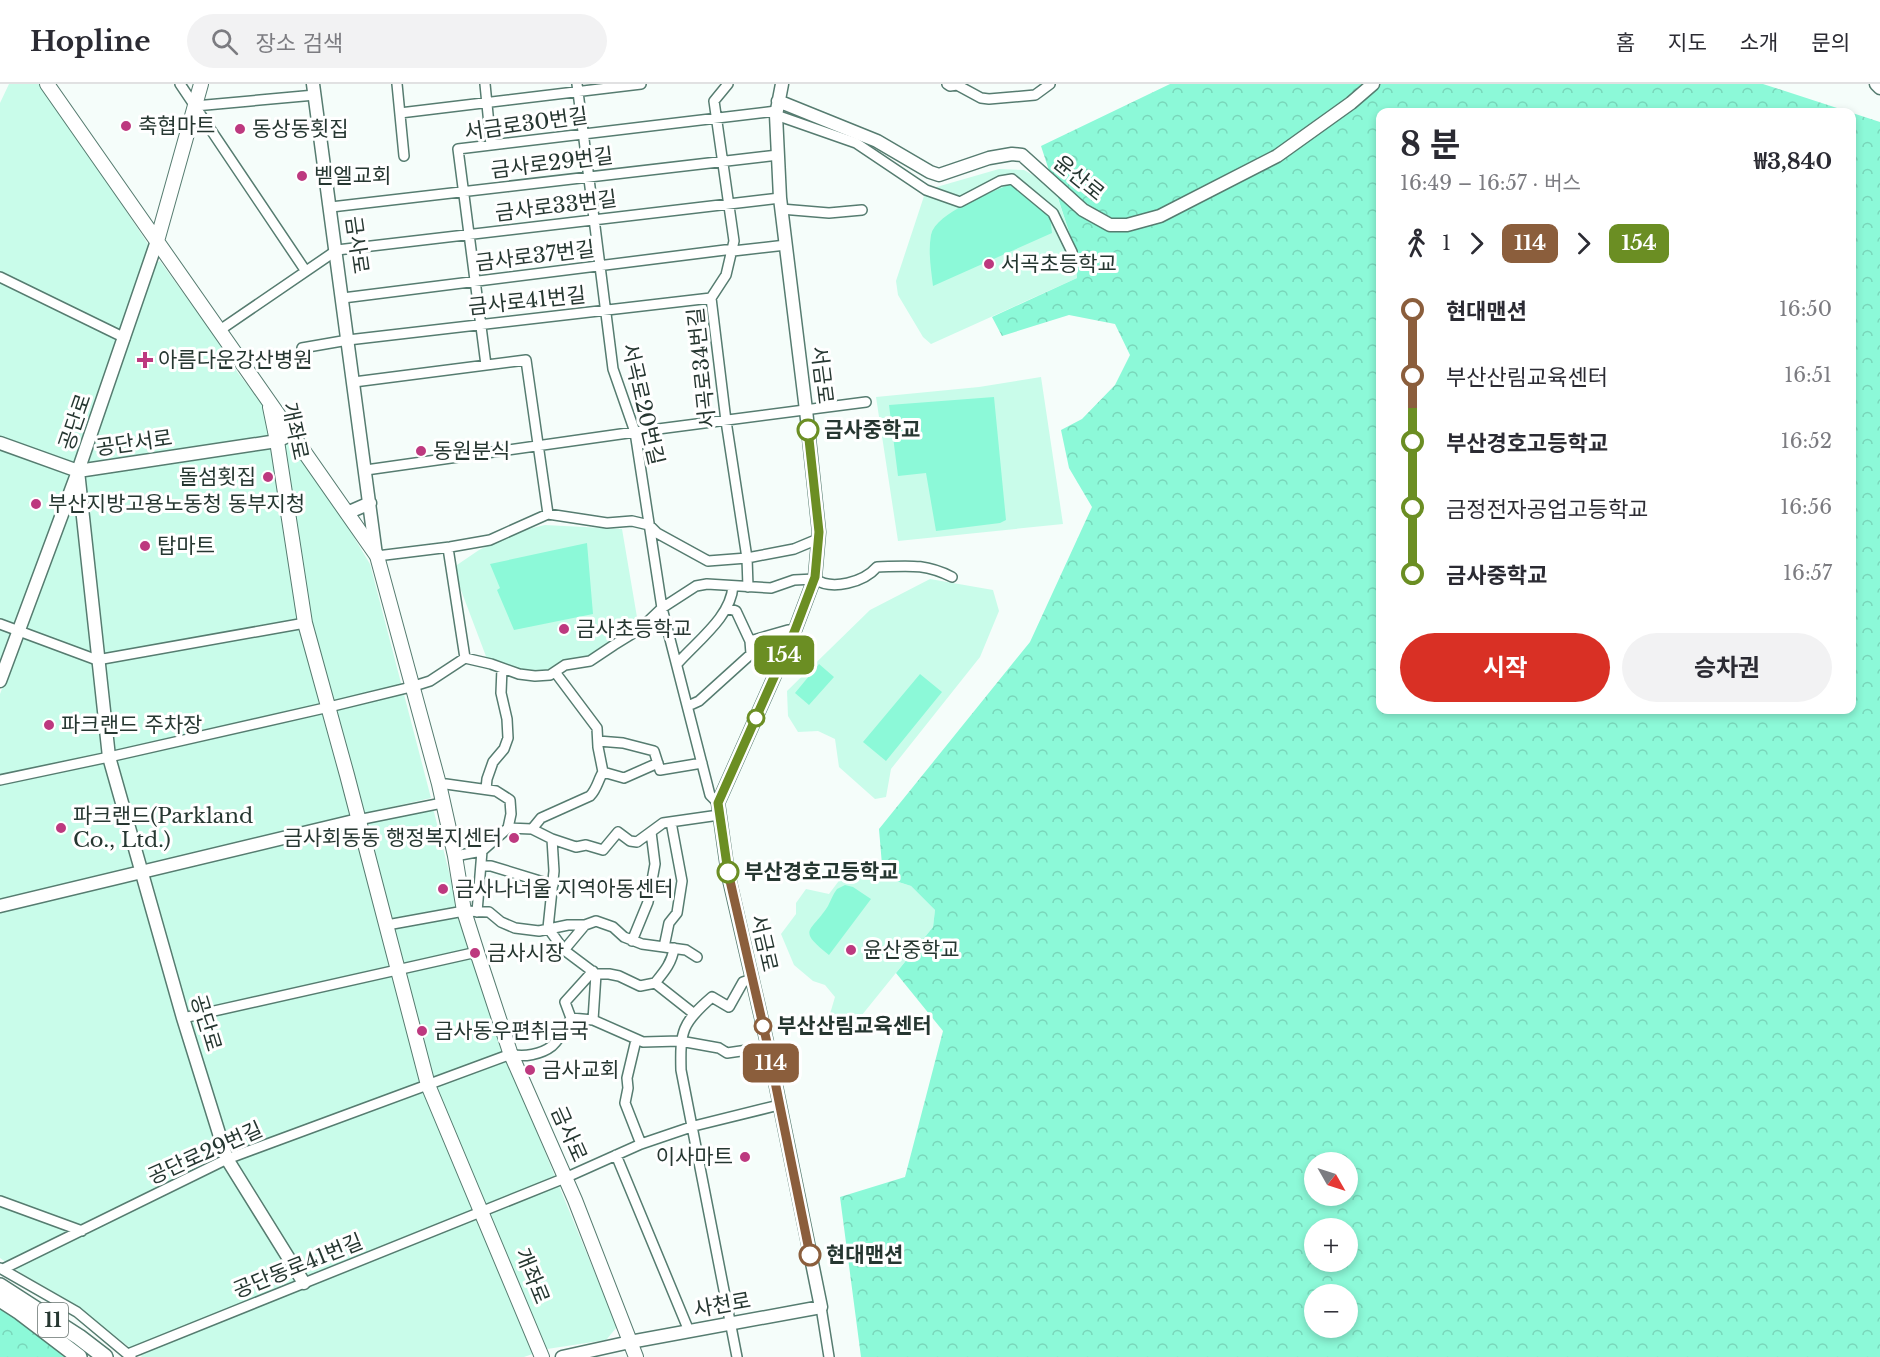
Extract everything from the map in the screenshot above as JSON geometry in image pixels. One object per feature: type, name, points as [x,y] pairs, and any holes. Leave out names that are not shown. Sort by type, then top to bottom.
[{"type":"highway","name":"11","points":[[0,1286],[80,1337],[105,1357]]},
{"type":"highway","name":"11","points":[[0,1299],[79,1357]]},
{"type":"main road","name":"개좌로","points":[[47,84],[268,399],[278,441],[305,623],[399,969],[428,1085],[542,1357]]},
{"type":"main road","points":[[157,242],[201,84]]},
{"type":"main road","name":"금사로","points":[[268,399],[376,556],[439,784],[455,856],[471,911],[477,952],[511,1054],[565,1178],[636,1357]]},
{"type":"street","points":[[180,84],[305,270]]},
{"type":"street","points":[[397,84],[404,156]]},
{"type":"street","points":[[485,84],[491,145]]},
{"type":"street","points":[[400,113],[577,88],[641,84]]},
{"type":"street","name":"서곡로34번길","points":[[728,84],[714,101],[734,241],[726,274],[711,298],[726,421],[747,558],[748,587]]},
{"type":"street","name":"서금로","points":[[782,84],[777,109],[781,204],[819,539],[815,579],[718,809],[728,874],[768,1047],[820,1307]]},
{"type":"street","points":[[947,84],[957,85],[981,98],[989,99],[1035,95],[1050,84]]},
{"type":"street","name":"윤산로","points":[[777,109],[877,141],[939,175],[989,158],[1012,154],[1022,155],[1083,210],[1110,225],[1127,225],[1160,216],[1277,156],[1351,103],[1373,84]]},
{"type":"street","points":[[1876,84],[1880,88]]},
{"type":"street","name":"서곡로20번길","points":[[577,88],[613,369],[635,432],[662,608],[710,795],[718,809]]},
{"type":"street","points":[[195,106],[314,90]]},
{"type":"street","name":"금사로","points":[[314,90],[376,556]]},
{"type":"street","points":[[777,109],[856,143],[926,190],[960,202],[1000,182],[1012,179],[1053,213],[1072,252]]},
{"type":"street","name":"서금로30번길","points":[[486,365],[458,149],[777,109]]},
{"type":"street","name":"금사로29번길","points":[[331,207],[778,155]]},
{"type":"street","name":"금사로33번길","points":[[337,250],[729,204],[781,204]]},
{"type":"street","points":[[781,204],[829,213],[862,210]]},
{"type":"street","name":"공단로","points":[[157,242],[78,471],[109,757],[183,1018],[227,1159],[304,1283]]},
{"type":"street","name":"금사로37번길","points":[[342,298],[786,245]]},
{"type":"street","points":[[220,330],[337,250]]},
{"type":"street","points":[[0,277],[125,338]]},
{"type":"street","name":"금사로41번길","points":[[348,340],[711,298]]},
{"type":"street","points":[[302,348],[348,340]]},
{"type":"street","points":[[354,382],[526,360],[548,514]]},
{"type":"street","points":[[366,470],[866,402]]},
{"type":"street","name":"공단서로","points":[[0,443],[78,471],[278,441],[292,434]]},
{"type":"street","points":[[0,681],[78,471]]},
{"type":"street","points":[[347,513],[370,503]]},
{"type":"street","points":[[376,556],[448,548],[490,540],[548,514],[607,524],[632,521],[649,525],[657,533],[708,561],[747,558],[794,549],[819,539]]},
{"type":"street","points":[[448,548],[465,658]]},
{"type":"street","points":[[0,780],[411,687],[429,681],[465,658],[519,674],[550,675],[565,665],[590,662],[640,629],[662,608],[696,586],[707,584],[771,588],[794,580],[815,579],[821,583],[840,585],[872,574],[877,567],[922,566],[934,568],[952,577]]},
{"type":"street","points":[[677,664],[727,609],[733,586]]},
{"type":"street","points":[[688,706],[699,701],[751,654],[750,641],[736,611],[727,609]]},
{"type":"street","points":[[0,624],[97,660],[305,623]]},
{"type":"street","points":[[750,641],[795,630]]},
{"type":"street","points":[[486,789],[493,762],[504,749],[507,738],[507,719],[501,693],[502,668]]},
{"type":"street","points":[[532,829],[542,818],[590,796],[596,790],[597,781],[603,772],[597,728],[555,672]]},
{"type":"street","points":[[598,741],[624,743],[654,751],[659,767]]},
{"type":"street","points":[[603,772],[624,778],[659,767],[702,763]]},
{"type":"street","points":[[439,784],[496,791],[510,800],[511,814],[508,828],[482,851],[455,856]]},
{"type":"street","points":[[0,906],[358,820],[442,803]]},
{"type":"street","points":[[508,828],[532,829],[576,847],[586,845],[603,850],[618,832],[630,841],[637,842],[663,823],[718,809]]},
{"type":"street","points":[[664,946],[669,923],[677,913],[682,881],[671,822]]},
{"type":"street","points":[[632,941],[648,902],[655,864],[651,832]]},
{"type":"street","points":[[552,839],[553,885],[548,928],[564,950],[594,973],[620,976],[640,986],[655,983],[673,959],[674,948]]},
{"type":"street","points":[[471,911],[482,866],[482,851]]},
{"type":"street","points":[[482,866],[491,866],[553,885]]},
{"type":"street","points":[[387,925],[471,911],[489,912],[501,922],[514,928],[539,931],[596,921],[613,927],[632,941],[642,945],[686,950],[697,957]]},
{"type":"street","points":[[564,950],[585,924]]},
{"type":"street","points":[[183,1018],[477,952]]},
{"type":"street","points":[[572,1018],[565,1002],[594,973]]},
{"type":"street","points":[[593,1020],[594,973]]},
{"type":"street","points":[[738,1357],[681,1070],[680,1041],[693,1013],[712,997],[729,1007],[743,982],[752,979]]},
{"type":"street","points":[[655,983],[693,1013]]},
{"type":"street","points":[[428,1085],[511,1054],[529,1055],[552,1046],[572,1018]]},
{"type":"street","points":[[572,1018],[593,1020],[643,1042],[680,1041],[719,1048],[727,1053],[768,1047]]},
{"type":"street","points":[[636,1040],[624,1103],[640,1144]]},
{"type":"street","name":"공단로29번길","points":[[1,1268],[82,1232],[227,1159],[428,1085]]},
{"type":"street","points":[[483,1212],[640,1144],[693,1126],[779,1106]]},
{"type":"street","points":[[616,1155],[688,1331]]},
{"type":"street","points":[[0,1201],[82,1232]]},
{"type":"street","name":"공단동로41번길","points":[[129,1356],[483,1212]]},
{"type":"street","points":[[1,1268],[77,1312],[129,1356]]},
{"type":"street","points":[[820,1307],[829,1357]]},
{"type":"street","name":"사천로","points":[[562,1357],[820,1307]]},
{"type":"shaded area","points":[[9,84],[42,84],[150,247],[77,458],[0,668],[0,103]]},
{"type":"shaded area","name":"서곡초등학교","points":[[999,169],[1024,170],[1054,187],[1075,250],[1077,278],[931,344],[923,337],[898,295],[896,281],[926,190]]},
{"type":"shaded area","points":[[160,261],[334,504],[370,564],[431,798],[0,901],[0,694],[114,388],[155,263]]},
{"type":"shaded area","points":[[1041,377],[1063,524],[898,541],[876,397],[979,387]]},
{"type":"shaded area","name":"금사초등학교","points":[[545,525],[622,529],[638,623],[588,658],[541,672],[487,659],[454,567],[479,550],[515,532]]},
{"type":"shaded area","points":[[930,579],[993,590],[999,611],[980,657],[891,769],[886,797],[875,799],[839,767],[835,739],[818,731],[798,732],[788,716],[787,691],[870,610]]},
{"type":"shaded area","points":[[433,808],[462,924],[508,1062],[617,1327],[606,1340],[547,1349],[524,1357],[142,1357],[69,1301],[0,1258],[0,911],[261,847]]},
{"type":"shaded area","name":"윤산중학교","points":[[857,869],[911,886],[935,910],[933,927],[845,1036],[827,1024],[835,997],[825,985],[813,981],[794,965],[781,934],[796,914],[796,903],[806,889],[829,894],[847,870]]},
{"type":"green space","points":[[1170,84],[1763,84],[1837,108],[1376,108],[1376,714],[1856,714],[1856,115],[1880,122],[1880,1357],[861,1357],[840,1197],[905,1177],[943,1031],[896,973],[933,927],[935,910],[911,886],[883,877],[879,829],[1030,642],[1092,507],[1069,468],[1061,430],[1082,419],[1115,385],[1130,355],[1115,324],[1069,315],[1002,336],[992,317],[1077,278],[1075,250],[1041,146]]},
{"type":"green space","points":[[1012,183],[1050,215],[1052,233],[933,286],[930,248],[931,235],[935,227],[954,211]]},
{"type":"green space","points":[[994,397],[1006,520],[1000,523],[936,531],[926,473],[898,476],[889,405]]},
{"type":"green space","points":[[587,543],[593,614],[514,630],[497,590],[500,588],[490,564]]},
{"type":"green space","points":[[819,664],[834,677],[809,705],[795,693]]},
{"type":"green space","points":[[920,674],[942,692],[886,761],[863,742]]},
{"type":"green space","points":[[845,885],[853,887],[871,899],[829,955],[813,940],[810,931],[837,889]]},
{"type":"green space","points":[[0,1307],[72,1357],[0,1357]]},
{"type":"bus line","name":"154","points":[[728,872],[718,803],[795,630],[815,577],[819,532],[808,430]]},
{"type":"bus line","name":"114","points":[[728,872],[768,1047],[810,1255]]},
{"type":"place","name":"축협마트","points":[[126,126]]},
{"type":"place","name":"동상동횟집","points":[[240,129]]},
{"type":"place","name":"벧엘교회","points":[[302,176]]},
{"type":"place","name":"서곡초등학교","points":[[989,264]]},
{"type":"place","name":"아름다운강산병원","points":[[145,360]]},
{"type":"place","name":"금사중학교","points":[[808,430]]},
{"type":"place","name":"동원분식","points":[[421,451]]},
{"type":"place","name":"돌섬횟집","points":[[268,477]]},
{"type":"place","name":"부산지방고용노동청 동부지청","points":[[36,504]]},
{"type":"place","name":"탑마트","points":[[145,546]]},
{"type":"place","name":"금사초등학교","points":[[564,629]]},
{"type":"place","name":"파크랜드 주차장","points":[[49,725]]},
{"type":"place","name":"파크랜드(Parkland Co., Ltd.)","points":[[61,828]]},
{"type":"place","name":"금사회동동 행정복지센터","points":[[514,838]]},
{"type":"place","name":"부산경호고등학교","points":[[728,872]]},
{"type":"place","name":"금사나너울 지역아동센터","points":[[443,889]]},
{"type":"place","name":"윤산중학교","points":[[851,950]]},
{"type":"place","name":"금사시장","points":[[475,953]]},
{"type":"place","name":"부산산림교육센터","points":[[763,1026]]},
{"type":"place","name":"금사동우편취급국","points":[[422,1031]]},
{"type":"place","name":"금사교회","points":[[530,1070]]},
{"type":"place","name":"이사마트","points":[[745,1157]]},
{"type":"place","name":"현대맨션","points":[[810,1255]]}]
